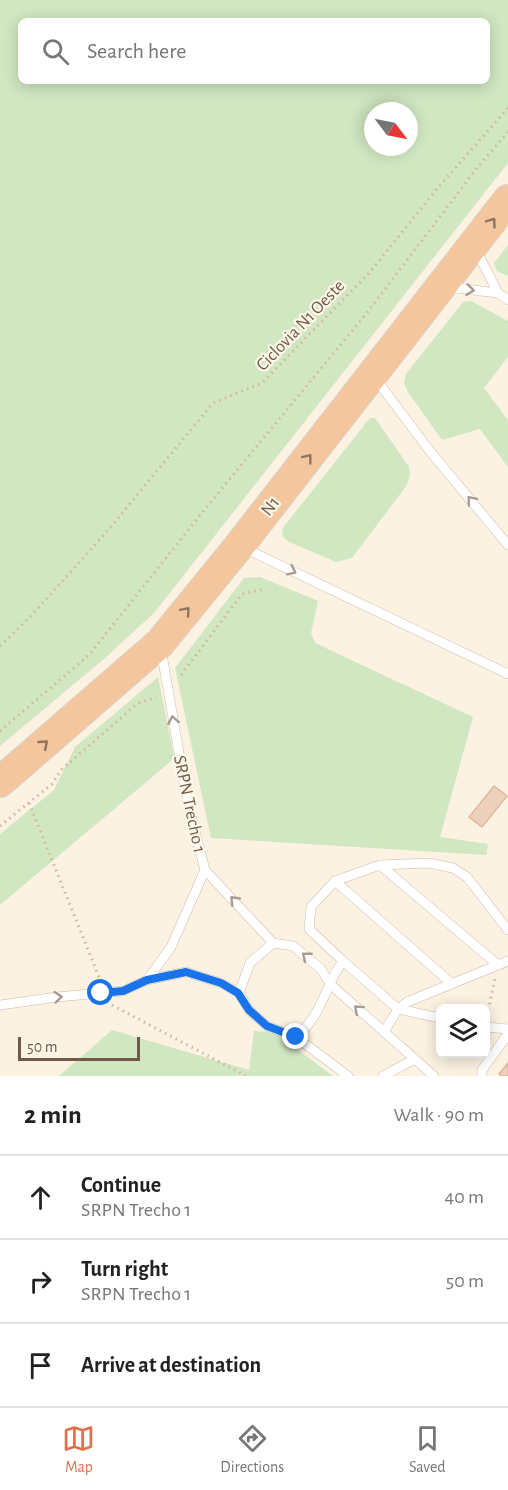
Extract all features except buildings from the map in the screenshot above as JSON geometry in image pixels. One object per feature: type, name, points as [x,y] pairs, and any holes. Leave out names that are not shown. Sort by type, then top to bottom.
[{"type":"highway","name":"N1","points":[[0,782],[159,643],[239,546],[508,200]]},
{"type":"lane","points":[[474,246],[498,293]]},
{"type":"lane","points":[[442,286],[498,293],[508,300]]},
{"type":"lane","points":[[373,375],[429,450],[508,545]]},
{"type":"lane","points":[[239,546],[508,674]]},
{"type":"lane","name":"SRPN Trecho 1","points":[[159,643],[187,799],[205,870],[273,943],[293,946],[321,969],[330,984],[434,1076]]},
{"type":"lane","points":[[436,1017],[398,1008],[343,961],[309,929],[311,907],[335,881],[380,865],[429,862],[453,868],[467,877],[508,930]]},
{"type":"lane","points":[[380,865],[498,965]]},
{"type":"lane","points":[[147,980],[171,947],[205,870]]},
{"type":"lane","points":[[335,881],[452,984]]},
{"type":"lane","points":[[238,993],[250,963],[273,943]]},
{"type":"lane","points":[[384,1032],[398,1008],[508,960]]},
{"type":"lane","points":[[296,1037],[309,1026],[323,1003],[335,972],[343,961]]},
{"type":"lane","points":[[0,1005],[123,991],[147,980],[186,972],[221,983],[238,993],[249,1010],[267,1026],[296,1037],[337,1072],[348,1076]]},
{"type":"lane","points":[[490,1027],[508,1029]]},
{"type":"lane","points":[[482,1076],[482,1070],[508,1034]]},
{"type":"lane","points":[[383,1076],[415,1059]]},
{"type":"path","name":"Ciclovia N1 Oeste","points":[[0,646],[32,615],[109,529],[213,403],[262,383],[370,272],[436,190],[508,108]]},
{"type":"path","points":[[0,731],[89,655],[205,509],[366,314],[477,168],[508,132]]},
{"type":"path","points":[[181,675],[242,594],[264,589]]},
{"type":"path","points":[[0,826],[52,784],[61,770],[137,704],[156,698]]},
{"type":"path","points":[[29,802],[99,976],[101,993],[106,1001],[246,1076]]},
{"type":"path","points":[[490,1004],[498,965]]},
{"type":"green space","points":[[0,0],[508,0],[508,163],[154,613],[105,658],[0,746]]},
{"type":"green space","points":[[508,245],[508,276],[497,271],[494,263]]},
{"type":"green space","points":[[471,301],[508,321],[508,357],[484,388],[508,420],[508,467],[480,429],[442,440],[404,383],[406,374],[463,302]]},
{"type":"green space","points":[[370,418],[375,418],[409,467],[410,475],[407,485],[352,558],[336,562],[289,542],[283,537],[282,529]]},
{"type":"green space","points":[[260,577],[318,601],[311,633],[315,643],[473,717],[440,837],[488,844],[486,855],[211,838],[175,668],[244,578]]},
{"type":"green space","points":[[158,677],[174,756],[170,762],[0,905],[0,834],[54,790],[75,747]]},
{"type":"green space","points":[[112,1030],[249,1070],[254,1031],[274,1032],[333,1076],[59,1076]]},
{"type":"route","points":[[101,993],[123,991],[147,980],[186,972],[221,983],[238,993],[249,1010],[267,1026],[296,1037]]}]
